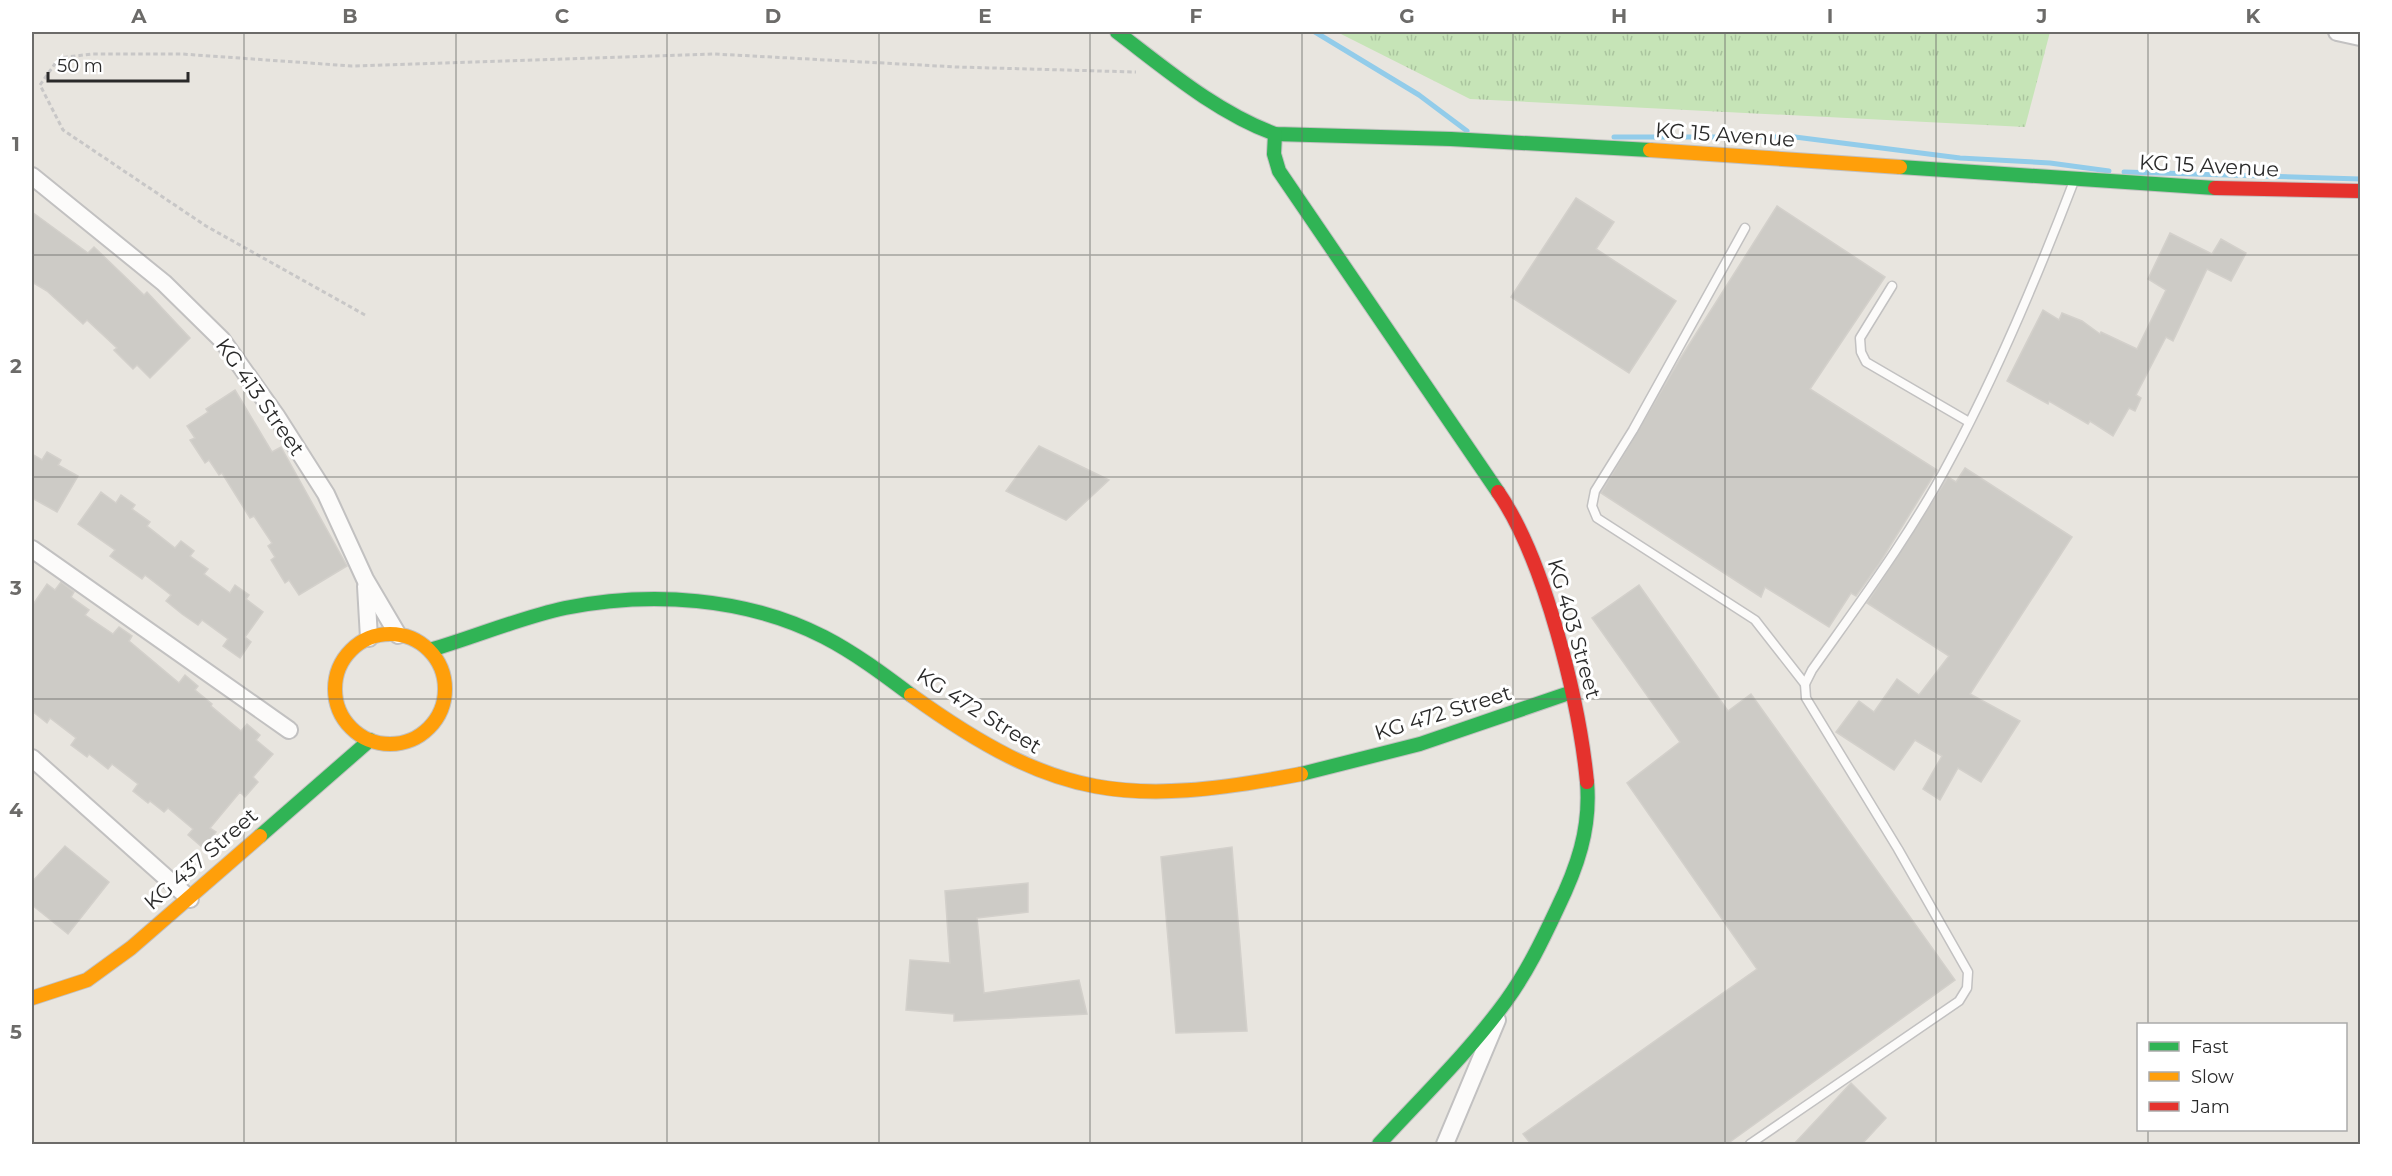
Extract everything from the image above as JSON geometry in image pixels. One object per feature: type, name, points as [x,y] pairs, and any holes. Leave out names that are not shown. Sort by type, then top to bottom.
[{"type":"main road","name":"KG 15 Avenue","points":[[1117,32],[1223,108],[1260,130],[1275,134],[1460,139],[2074,180],[2304,192],[2361,191]]},
{"type":"main road","name":"KG 403 Street","points":[[1275,134],[1274,154],[1279,171],[1501,496],[1521,529],[1534,560],[1572,692],[1583,759],[1587,826],[1568,884],[1551,923],[1522,976],[1504,1002],[1379,1144]]},
{"type":"main road","name":"KG 472 Street","points":[[430,650],[509,623],[530,620],[559,609],[627,602],[700,602],[775,615],[804,626],[857,655],[927,708],[1009,759],[1066,781],[1100,789],[1137,793],[1235,786],[1311,772],[1412,748],[1572,692]]},
{"type":"main road","points":[[339,765],[345,721],[337,702],[336,680],[347,654],[369,638],[398,634],[430,650],[444,677],[444,697],[441,711],[422,733],[396,743],[370,740],[345,721]]},
{"type":"main road","name":"KG 472 Street","points":[[444,677],[480,634]]},
{"type":"main road","name":"KG 437 Street","points":[[32,998],[87,980],[190,899],[370,740]]},
{"type":"street","points":[[2337,32],[2361,37]]},
{"type":"street","name":"KG 413 Street","points":[[32,176],[164,283],[222,340],[277,417],[326,494],[365,579],[398,634]]},
{"type":"street","points":[[32,549],[289,730]]},
{"type":"street","name":"KG 413 Street","points":[[365,579],[369,638]]},
{"type":"street","points":[[32,758],[190,899]]},
{"type":"street","points":[[1444,1144],[1504,1002]]},
{"type":"lane","points":[[1750,1144],[1959,1001],[1967,988],[1968,972],[1898,849],[1806,698],[1805,684],[1812,670],[1903,539],[1950,461],[2038,274],[2074,180]]},
{"type":"lane","points":[[1745,228],[1633,430],[1594,491],[1593,506],[1598,518],[1755,620],[1805,684]]},
{"type":"lane","points":[[1892,286],[1860,338],[1861,352],[1866,362],[1969,422]]},
{"type":"path","points":[[365,315],[206,226],[63,130],[40,85],[59,58],[92,54],[182,54],[352,66],[716,54],[957,67],[1140,72]]},
{"type":"green space","points":[[1337,32],[2050,32],[2025,127],[1470,99]]},
{"type":"building","points":[[1576,198],[1614,222],[1596,249],[1676,301],[1629,373],[1511,297]]},
{"type":"building","points":[[1777,206],[1885,277],[1810,389],[1937,470],[1879,564],[1856,596],[1851,593],[1829,627],[1765,587],[1761,597],[1601,493],[1680,359]]},
{"type":"building","points":[[32,212],[88,253],[94,247],[144,295],[147,292],[190,338],[150,378],[137,365],[133,369],[114,350],[117,348],[87,320],[83,324],[47,291],[32,282]]},
{"type":"building","points":[[2170,233],[2212,254],[2221,239],[2246,253],[2231,281],[2207,269],[2173,341],[2166,337],[2136,395],[2141,398],[2135,411],[2129,408],[2113,436],[2090,421],[2088,424],[2049,401],[2048,404],[2007,381],[2043,310],[2059,320],[2062,313],[2082,321],[2100,334],[2101,332],[2137,349],[2166,290],[2148,279]]},
{"type":"building","points":[[235,390],[272,452],[281,447],[347,566],[299,595],[289,580],[285,583],[271,560],[275,557],[268,546],[272,543],[254,516],[250,518],[222,473],[219,475],[209,460],[205,463],[190,440],[195,438],[187,426],[208,412],[206,409]]},
{"type":"building","points":[[1039,446],[1109,480],[1066,520],[1006,491]]},
{"type":"building","points":[[47,452],[61,460],[58,465],[78,476],[57,512],[32,498],[32,454],[42,460]]},
{"type":"building","points":[[1965,468],[2072,537],[1970,694],[2020,721],[1981,782],[1958,768],[1940,800],[1923,789],[1942,756],[1915,740],[1894,770],[1836,732],[1859,701],[1874,712],[1897,679],[1919,695],[1949,656],[1867,603],[1948,477],[1956,482]]},
{"type":"building","points":[[101,492],[116,503],[121,495],[135,505],[132,509],[150,522],[147,526],[175,548],[181,541],[194,551],[190,556],[208,569],[204,574],[230,593],[235,585],[249,595],[246,599],[263,612],[245,637],[251,642],[240,658],[223,646],[228,639],[202,620],[198,625],[182,614],[166,601],[171,595],[145,575],[142,579],[110,556],[115,550],[78,524]]},
{"type":"building","points":[[61,582],[74,592],[71,597],[89,610],[85,615],[113,634],[119,627],[132,636],[129,641],[179,683],[185,675],[198,686],[195,690],[212,704],[211,706],[241,731],[247,724],[260,735],[256,740],[273,754],[253,777],[258,782],[245,797],[240,792],[210,828],[216,832],[203,848],[188,835],[193,829],[168,808],[164,812],[150,801],[148,803],[133,791],[138,784],[112,764],[108,769],[89,754],[87,757],[71,745],[76,738],[50,718],[47,723],[32,711],[32,606],[47,584],[55,590]]},
{"type":"building","points":[[1639,585],[1728,711],[1751,694],[1955,980],[1727,1144],[1531,1144],[1523,1134],[1757,969],[1627,783],[1680,742],[1592,618]]},
{"type":"building","points":[[65,846],[109,882],[68,934],[32,905],[32,882]]},
{"type":"building","points":[[1232,847],[1247,1031],[1176,1033],[1161,857]]},
{"type":"building","points":[[1028,883],[1028,912],[977,918],[984,993],[1079,980],[1087,1014],[954,1021],[954,1014],[906,1010],[910,960],[950,963],[945,891]]},
{"type":"building","points":[[1851,1083],[1886,1118],[1862,1144],[1794,1144]]},
{"type":"waterway","points":[[1315,32],[1419,95],[1467,131]]},
{"type":"waterway","points":[[1614,137],[1795,137],[1960,158],[2050,163],[2109,171]]},
{"type":"waterway","points":[[2124,172],[2360,179]]},
{"type":"traffic: fast","points":[[1117,32],[1212,102],[1253,125],[1275,134],[1451,139],[1650,150]]},
{"type":"traffic: fast","points":[[1275,134],[1274,154],[1279,171],[1498,492]]},
{"type":"traffic: fast","points":[[1900,167],[2215,188]]},
{"type":"traffic: fast","points":[[430,650],[565,608],[630,600],[697,601],[763,613],[824,637],[847,650],[911,695]]},
{"type":"traffic: fast","points":[[1301,774],[1420,744],[1572,692]]},
{"type":"traffic: fast","points":[[260,836],[370,740]]},
{"type":"traffic: fast","points":[[1379,1144],[1477,1038],[1514,990],[1527,968],[1564,894],[1581,848],[1587,816],[1587,782]]},
{"type":"traffic: slow","points":[[1650,150],[1900,167]]},
{"type":"traffic: slow","points":[[390,634],[411,639],[429,650],[440,668],[445,689],[440,710],[429,728],[411,739],[390,744],[369,739],[351,728],[340,710],[335,689],[340,668],[351,650],[369,639],[390,634]]},
{"type":"traffic: slow","points":[[911,695],[963,730],[1009,756],[1053,775],[1096,786],[1140,791],[1187,790],[1301,774]]},
{"type":"traffic: slow","points":[[32,998],[87,980],[131,948],[260,836]]},
{"type":"traffic: jam","points":[[2215,188],[2360,191]]},
{"type":"traffic: jam","points":[[1498,492],[1531,555],[1545,592],[1568,673],[1587,782]]}]
